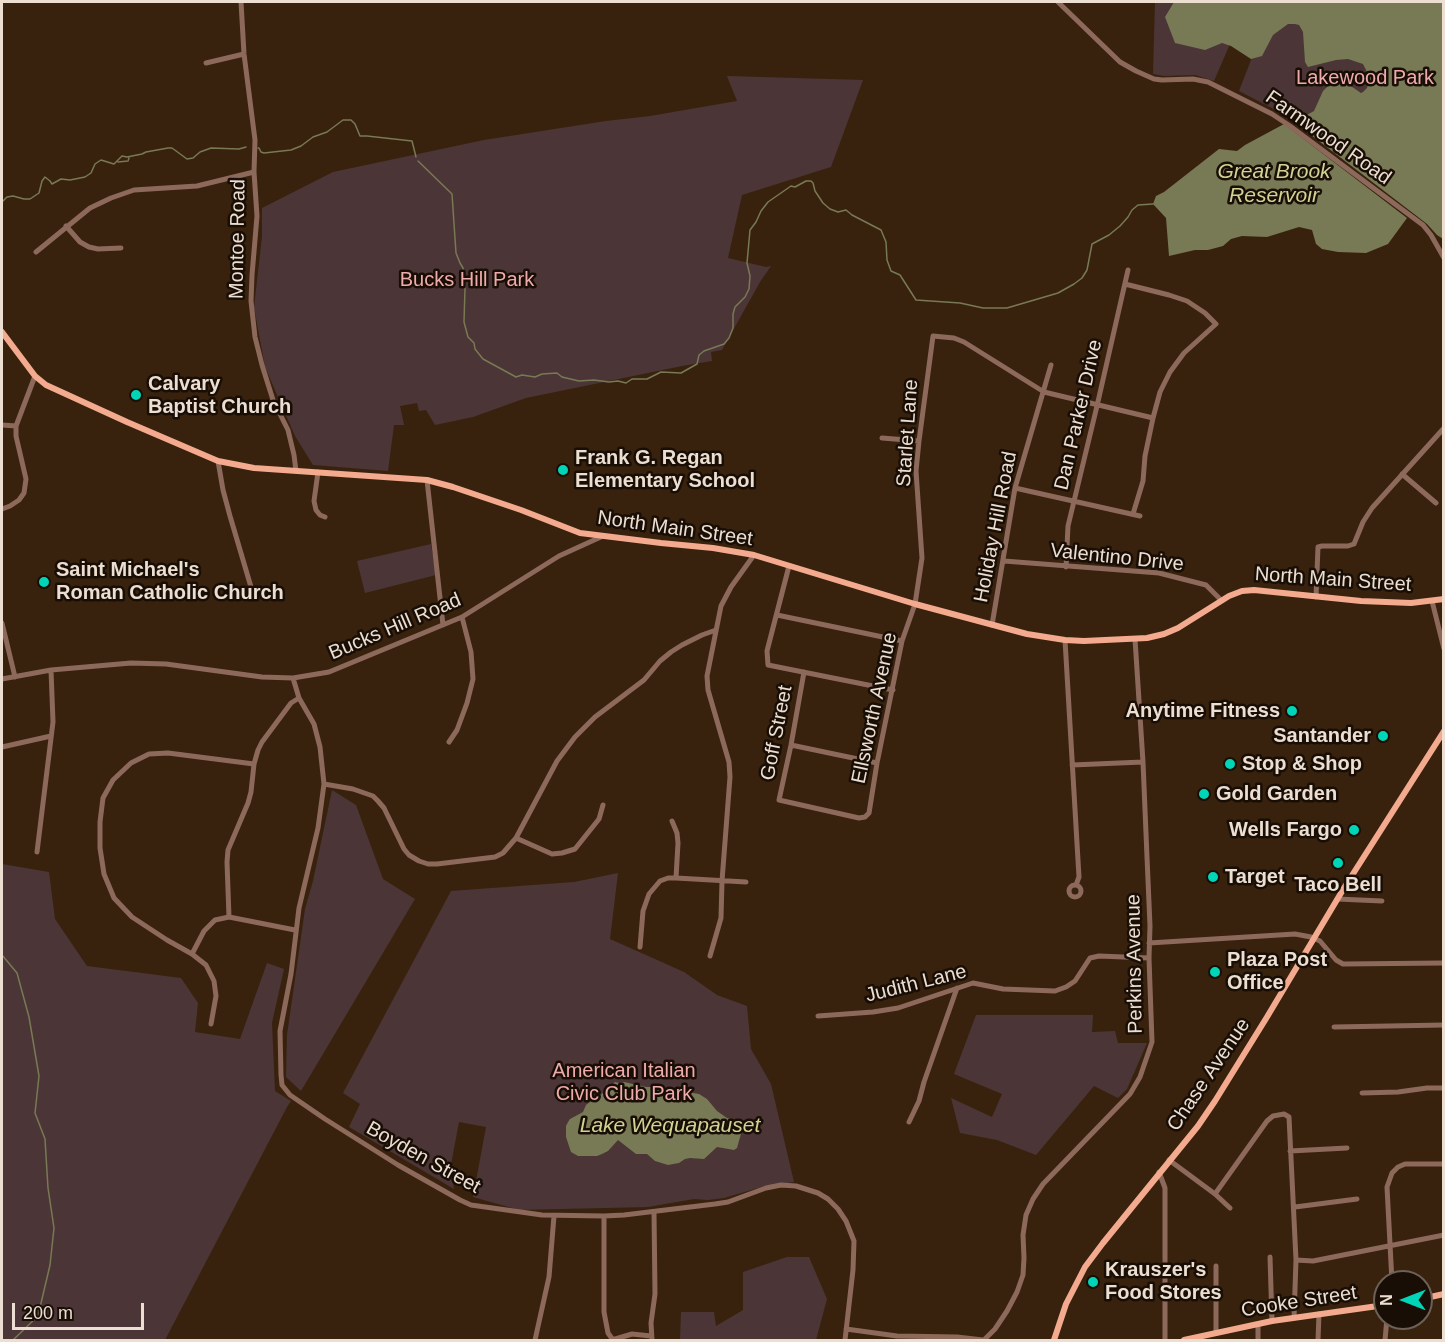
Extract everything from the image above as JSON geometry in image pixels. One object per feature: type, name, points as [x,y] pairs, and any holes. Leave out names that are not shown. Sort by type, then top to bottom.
[{"type":"main road","name":"North Main Street","points":[[2,332],[35,376],[46,385],[218,461],[254,468],[427,480],[520,510],[580,533],[713,548],[754,555],[915,604],[1027,634],[1084,641],[1147,638],[1178,628],[1221,600],[1242,591],[1254,590],[1397,603],[1443,599]]},
{"type":"main road","name":"Chase Avenue","points":[[1054,1341],[1066,1304],[1085,1267],[1198,1126],[1443,731]]},
{"type":"main road","name":"Cooke Street","points":[[1184,1341],[1201,1339],[1216,1333],[1272,1321],[1373,1307]]},
{"type":"street","name":"Montoe Road","points":[[241,2],[244,54],[255,140],[254,172],[258,216],[251,301],[255,337],[273,400],[288,430],[296,471]]},
{"type":"street","name":"Farmwood Road","points":[[1058,2],[1120,62],[1136,71],[1154,79],[1193,79],[1208,82],[1272,114],[1423,225],[1443,258]]},
{"type":"street","points":[[206,63],[244,54]]},
{"type":"street","points":[[36,252],[90,208],[111,198],[134,190],[197,186],[254,172]]},
{"type":"street","points":[[66,226],[80,242],[89,247],[121,248]]},
{"type":"street","name":"Dan Parker Drive","points":[[1066,567],[1068,526],[1098,406],[1128,270]]},
{"type":"street","points":[[1125,284],[1187,301],[1216,324],[1184,353],[1170,372],[1160,392],[1152,418],[1143,481],[1133,514]]},
{"type":"street","name":"Starlet Lane","points":[[915,604],[922,558],[916,471],[933,336],[954,338],[964,342],[1044,392]]},
{"type":"street","name":"Holiday Hill Road","points":[[992,625],[1015,488],[1051,365]]},
{"type":"street","points":[[2,509],[19,500],[24,493],[26,479],[16,436],[16,426],[35,376]]},
{"type":"street","points":[[1044,392],[1152,418]]},
{"type":"street","points":[[2,425],[16,426]]},
{"type":"street","points":[[1316,597],[1318,547],[1354,544],[1369,512],[1443,428]]},
{"type":"street","points":[[882,438],[919,441]]},
{"type":"street","points":[[218,461],[227,507],[251,587]]},
{"type":"street","points":[[318,472],[314,501],[316,510],[325,517]]},
{"type":"street","points":[[1402,474],[1436,503]]},
{"type":"street","points":[[427,480],[443,625]]},
{"type":"street","points":[[1015,488],[1140,516]]},
{"type":"street","name":"Bucks Hill Road","points":[[2,679],[51,670],[131,663],[166,664],[262,677],[293,678],[329,672],[462,617],[559,556],[603,536]]},
{"type":"street","points":[[710,956],[721,918],[730,777],[729,762],[708,690],[707,676],[721,606],[730,587],[754,555]]},
{"type":"street","name":"Valentino Drive","points":[[1004,561],[1159,573],[1206,585],[1221,600]]},
{"type":"street","points":[[789,566],[767,651],[768,665],[893,690]]},
{"type":"street","points":[[1432,601],[1443,649]]},
{"type":"street","name":"Ellsworth Avenue","points":[[865,817],[868,813],[902,641],[915,604]]},
{"type":"street","points":[[777,615],[902,641]]},
{"type":"street","points":[[450,742],[466,708],[473,679],[471,652],[462,617]]},
{"type":"street","points":[[2,623],[15,677]]},
{"type":"street","points":[[324,784],[353,789],[373,796],[384,808],[404,849],[419,861],[428,864],[495,857],[503,853],[516,838],[557,761],[575,737],[595,717],[644,680],[671,652],[716,630]]},
{"type":"street","name":"Perkins Avenue","points":[[983,1341],[995,1329],[1007,1311],[1023,1275],[1023,1235],[1026,1215],[1033,1199],[1043,1184],[1130,1094],[1140,1077],[1152,1042],[1150,926],[1135,639]]},
{"type":"street","points":[[1065,640],[1079,877],[1076,885]]},
{"type":"street","points":[[37,852],[53,722],[51,670]]},
{"type":"street","name":"Goff Street","points":[[804,672],[779,800],[859,819],[865,817]]},
{"type":"street","name":"Boyden Street","points":[[293,678],[299,698],[314,724],[320,747],[324,784],[318,828],[298,908],[291,974],[280,1031],[282,1085],[290,1095],[325,1119],[471,1205],[554,1216],[604,1216],[728,1202],[766,1188],[782,1185],[806,1189],[828,1199],[838,1209],[854,1241],[845,1341]]},
{"type":"street","points":[[229,917],[228,850],[248,803],[258,750],[291,703],[299,698]]},
{"type":"street","points":[[2,747],[51,736]]},
{"type":"street","points":[[791,745],[877,763]]},
{"type":"street","points":[[211,1024],[216,996],[214,981],[206,965],[132,917],[114,898],[104,873],[100,848],[103,798],[113,780],[131,763],[149,754],[168,753],[254,764]]},
{"type":"street","points":[[1072,765],[1143,762]]},
{"type":"street","points":[[516,838],[552,854],[575,849],[599,819],[603,805]]},
{"type":"street","points":[[672,821],[678,843],[676,878]]},
{"type":"street","points":[[640,947],[643,911],[649,894],[660,881],[676,878],[746,882]]},
{"type":"street","points":[[1337,899],[1382,901]]},
{"type":"street","points":[[192,954],[204,931],[215,920],[229,917],[295,930]]},
{"type":"street","points":[[1149,943],[1289,934],[1314,938],[1324,945],[1336,960],[1345,964],[1443,963]]},
{"type":"street","name":"Judith Lane","points":[[818,1016],[898,1008],[973,982],[1003,989],[1054,991],[1076,981],[1090,958],[1099,956],[1149,958]]},
{"type":"street","points":[[909,1122],[919,1101],[957,988]]},
{"type":"street","points":[[1334,1027],[1443,1025]]},
{"type":"street","points":[[1362,1094],[1443,1088]]},
{"type":"street","points":[[1215,1194],[1267,1121],[1274,1116],[1284,1114],[1290,1117],[1290,1151],[1295,1207],[1294,1318]]},
{"type":"street","points":[[1290,1151],[1347,1148]]},
{"type":"street","points":[[1169,1160],[1230,1208]]},
{"type":"street","points":[[1392,1270],[1387,1187],[1392,1173],[1405,1164],[1443,1164]]},
{"type":"street","points":[[1159,1172],[1165,1188],[1165,1341]]},
{"type":"street","points":[[1295,1207],[1357,1199]]},
{"type":"street","points":[[604,1216],[604,1312],[608,1333],[612,1340],[632,1334],[652,1338],[651,1323],[655,1294],[654,1212]]},
{"type":"street","points":[[536,1340],[549,1277],[554,1216]]},
{"type":"street","points":[[1296,1260],[1313,1261],[1443,1235]]},
{"type":"street","points":[[1270,1257],[1272,1321]]},
{"type":"street","points":[[1216,1266],[1216,1333]]},
{"type":"street","points":[[1318,1341],[1319,1314]]},
{"type":"street","points":[[1258,1324],[1258,1341]]},
{"type":"street","points":[[846,1329],[908,1338],[957,1337],[983,1341]]},
{"type":"green space","name":"Great Brook Reservoir","points":[[1155,2],[1443,2],[1443,235],[1293,119],[1239,91],[1263,29],[1236,30],[1214,81],[1195,75],[1153,74]]},
{"type":"green space","name":"Bucks Hill Park","points":[[727,76],[863,80],[831,167],[742,195],[728,258],[766,267],[771,266],[722,350],[711,352],[712,361],[526,398],[473,417],[435,425],[426,410],[419,411],[417,403],[400,406],[404,425],[394,425],[388,471],[313,465],[295,436],[265,367],[254,307],[262,237],[262,208],[333,172],[484,140],[737,101]]},
{"type":"green space","points":[[431,544],[436,575],[365,593],[357,561]]},
{"type":"green space","points":[[332,790],[356,805],[383,879],[415,899],[301,1091],[286,1077],[287,1035],[305,909]]},
{"type":"green space","points":[[2,864],[49,872],[55,919],[87,966],[181,978],[198,1003],[195,1032],[240,1039],[267,963],[284,969],[272,1023],[275,1091],[291,1101],[165,1340],[2,1340]]},
{"type":"green space","name":"American Italian Civic Club Park","points":[[618,873],[610,939],[684,972],[717,995],[747,1006],[751,1049],[771,1084],[794,1182],[765,1186],[724,1198],[694,1199],[648,1207],[519,1210],[473,1197],[486,1127],[459,1122],[450,1170],[454,1189],[349,1127],[360,1104],[343,1093],[451,891],[574,882]]},
{"type":"green space","points":[[976,1015],[1093,1015],[1092,1032],[1115,1031],[1118,1043],[1147,1043],[1127,1089],[1118,1098],[1094,1086],[1036,1155],[997,1140],[960,1133],[951,1098],[992,1117],[1002,1094],[954,1074]]},
{"type":"green space","points":[[787,1257],[809,1257],[827,1299],[816,1340],[680,1340],[681,1312],[714,1312],[716,1326],[743,1310],[743,1272]]},
{"type":"water","name":"Great Brook Reservoir","points":[[1174,2],[1443,2],[1443,239],[1427,224],[1294,122],[1314,111],[1323,91],[1331,83],[1338,80],[1363,92],[1370,78],[1363,64],[1348,59],[1308,67],[1305,62],[1303,32],[1299,25],[1295,24],[1288,24],[1273,35],[1262,56],[1251,59],[1222,43],[1205,50],[1175,43],[1165,17]]},
{"type":"water","name":"Great Brook Reservoir","points":[[1284,124],[1407,218],[1388,244],[1366,253],[1322,249],[1316,244],[1312,230],[1299,227],[1267,237],[1242,236],[1231,239],[1223,246],[1169,256],[1166,218],[1153,204],[1156,196],[1219,149],[1237,151]]},
{"type":"water","name":"Lake Wequapauset","points":[[615,1082],[699,1094],[727,1118],[744,1123],[737,1148],[734,1150],[717,1147],[704,1159],[690,1158],[668,1165],[655,1161],[647,1154],[636,1154],[618,1140],[608,1151],[597,1156],[578,1156],[571,1152],[566,1137],[566,1126],[570,1119],[583,1112],[586,1105]]},
{"type":"waterway","points":[[258,148],[264,153],[291,150],[327,132],[343,120],[351,120],[360,136],[412,141],[416,157]]},
{"type":"waterway","points":[[2,202],[7,197],[13,196],[30,199],[39,193],[45,177],[52,184],[61,179],[85,177],[101,160],[114,164],[122,156],[127,157],[168,148],[172,148],[187,159],[211,148],[246,147]]},
{"type":"waterway","points":[[118,162],[128,161],[129,158]]},
{"type":"waterway","points":[[418,161],[452,194],[456,253],[463,268],[465,288],[464,322],[468,337],[474,343],[475,349],[483,359],[516,377],[522,375],[535,377],[557,373],[562,377],[579,381],[626,383],[632,379],[647,379],[661,372],[681,373],[697,364],[699,355],[704,351],[724,344],[733,328],[735,307],[749,289],[750,276],[747,263],[750,230],[768,202],[791,186],[795,187],[806,181],[813,183],[815,191],[830,209],[838,212],[846,210],[881,230],[886,242],[887,260],[891,271],[900,275],[916,300],[960,303],[983,308],[1007,308],[1058,293],[1074,284],[1087,270],[1092,244],[1120,226],[1138,205],[1153,204]]},
{"type":"waterway","points":[[2,955],[17,973],[29,1017],[39,1076],[35,1113],[45,1139],[48,1188],[54,1228],[50,1265],[38,1316],[13,1340]]},
{"type":"place","name":"Calvary Baptist Church","points":[[136,395]]},
{"type":"place","name":"Frank G. Regan Elementary School","points":[[563,470]]},
{"type":"place","name":"Saint Michael's Roman Catholic Church","points":[[44,582]]},
{"type":"place","name":"Anytime Fitness","points":[[1292,711]]},
{"type":"place","name":"Santander","points":[[1383,736]]},
{"type":"place","name":"Stop & Shop","points":[[1230,764]]},
{"type":"place","name":"Gold Garden","points":[[1204,794]]},
{"type":"place","name":"Wells Fargo","points":[[1354,830]]},
{"type":"place","name":"Taco Bell","points":[[1338,863]]},
{"type":"place","name":"Target","points":[[1213,877]]},
{"type":"place","name":"Plaza Post Office","points":[[1215,972]]},
{"type":"place","name":"Krauszer's Food Stores","points":[[1093,1282]]},
{"type":"park label","name":"Lakewood Park","points":[[1365,78]]}]
